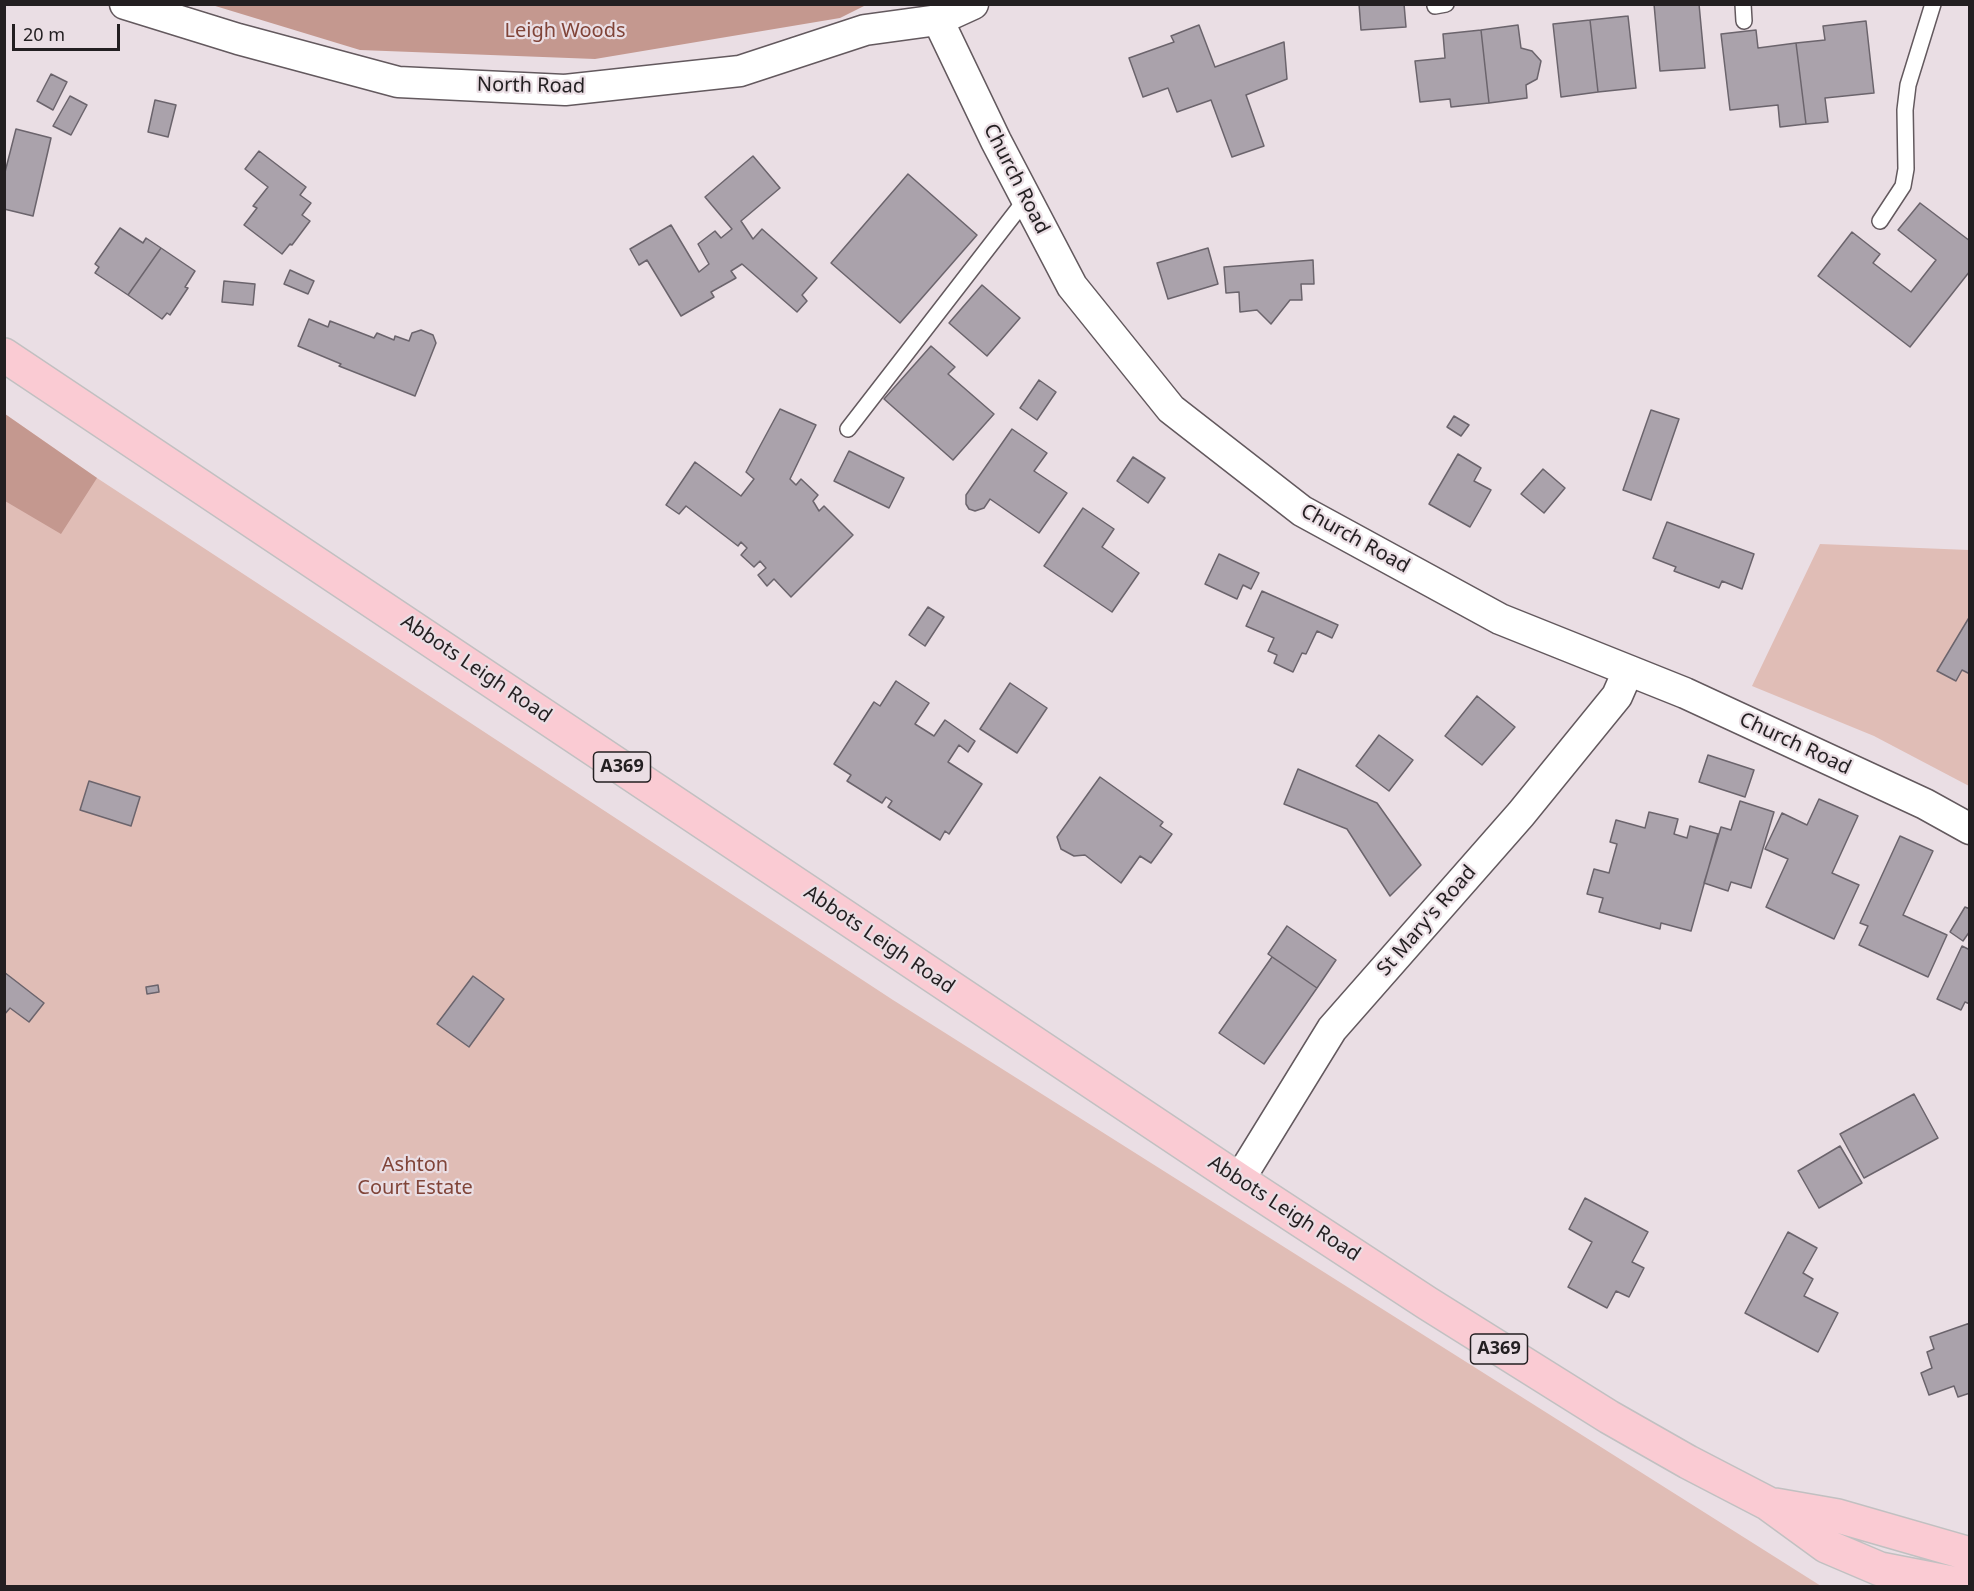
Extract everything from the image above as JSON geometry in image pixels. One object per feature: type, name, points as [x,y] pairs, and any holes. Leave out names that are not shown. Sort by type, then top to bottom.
[{"type":"main road","name":"Abbots Leigh Road","points":[[4,355],[1239,1180],[1609,1418],[1767,1503],[1826,1546],[1887,1578],[1970,1583]]},
{"type":"main road","name":"Abbots Leigh Road","points":[[1767,1503],[1838,1516],[1970,1554]]},
{"type":"street","name":"North Road","points":[[125,4],[237,39],[398,82],[565,90],[740,71],[865,30],[939,20],[973,4]]},
{"type":"street","name":"Church Road","points":[[939,20],[996,141],[1072,286],[1171,409],[1302,511],[1500,619],[1685,693],[1925,804],[1970,829]]},
{"type":"street","name":"St Mary's Road","points":[[1239,1180],[1332,1029],[1521,814],[1617,696],[1628,671]]},
{"type":"lane","points":[[1743,4],[1744,21]]},
{"type":"lane","points":[[1880,221],[1903,186],[1906,169],[1905,110],[1908,85],[1933,4]]},
{"type":"lane","points":[[848,429],[1026,199]]},
{"type":"green space","name":"Leigh Woods","points":[[866,4],[840,18],[595,59],[360,50],[212,5]]},
{"type":"green space","name":"Ashton Court Estate","points":[[5,414],[97,478],[893,1000],[1821,1586],[5,1586]]},
{"type":"green space","points":[[5,414],[97,478],[61,534],[5,501]]},
{"type":"green space","points":[[1820,544],[1969,550],[1969,786],[1874,736],[1752,686]]},
{"type":"building","points":[[1359,4],[1404,4],[1406,27],[1361,30]]},
{"type":"building","points":[[1654,4],[1699,4],[1705,68],[1660,71]]},
{"type":"building","points":[[1628,16],[1636,88],[1598,92],[1590,20]]},
{"type":"building","points":[[1590,20],[1598,92],[1561,97],[1553,24]]},
{"type":"building","points":[[1866,21],[1874,93],[1825,98],[1828,122],[1806,124],[1796,43],[1825,40],[1823,26]]},
{"type":"building","points":[[1199,25],[1215,67],[1284,42],[1287,79],[1246,95],[1264,146],[1232,157],[1211,100],[1177,112],[1168,88],[1143,97],[1129,58],[1174,42],[1171,36]]},
{"type":"building","points":[[1518,25],[1521,48],[1532,51],[1541,61],[1537,79],[1526,85],[1527,98],[1489,103],[1481,30]]},
{"type":"building","points":[[1481,30],[1489,103],[1451,107],[1450,99],[1420,102],[1415,61],[1445,58],[1443,34]]},
{"type":"building","points":[[1756,30],[1758,48],[1796,43],[1806,124],[1780,127],[1778,105],[1730,110],[1721,34]]},
{"type":"building","points":[[51,74],[67,82],[53,110],[37,101]]},
{"type":"building","points":[[70,96],[87,105],[71,135],[53,126]]},
{"type":"building","points":[[155,100],[176,105],[168,137],[148,132]]},
{"type":"building","points":[[16,129],[51,138],[33,216],[4,209],[4,176]]},
{"type":"building","points":[[259,151],[306,187],[300,195],[311,203],[302,215],[310,221],[292,245],[290,244],[282,254],[244,225],[257,208],[253,206],[268,187],[245,169]]},
{"type":"building","points":[[753,156],[780,188],[741,221],[753,239],[762,229],[817,278],[802,295],[807,301],[797,312],[742,264],[731,271],[736,278],[711,292],[714,297],[681,316],[647,260],[639,265],[630,249],[671,225],[699,272],[709,264],[698,244],[715,231],[721,238],[732,229],[705,197]]},
{"type":"building","points":[[908,174],[977,235],[900,323],[831,263]]},
{"type":"building","points":[[1920,203],[1970,241],[1970,271],[1910,347],[1818,276],[1852,232],[1880,254],[1873,263],[1911,292],[1936,260],[1898,230]]},
{"type":"building","points":[[120,228],[143,243],[146,238],[161,248],[128,295],[95,273],[99,267],[95,264]]},
{"type":"building","points":[[161,248],[195,271],[185,287],[188,288],[170,315],[167,313],[162,319],[128,295]]},
{"type":"building","points":[[1208,248],[1218,284],[1168,299],[1157,263]]},
{"type":"building","points":[[1313,260],[1314,284],[1301,284],[1302,300],[1290,300],[1271,324],[1257,310],[1240,312],[1239,292],[1226,293],[1224,267]]},
{"type":"building","points":[[290,270],[314,281],[308,294],[284,284]]},
{"type":"building","points":[[224,281],[255,284],[253,305],[222,302]]},
{"type":"building","points":[[982,285],[1020,318],[987,356],[949,323]]},
{"type":"building","points":[[309,319],[328,327],[330,321],[374,338],[377,333],[394,340],[395,336],[409,341],[412,333],[421,330],[433,335],[436,343],[415,396],[339,366],[341,364],[298,346]]},
{"type":"building","points":[[931,346],[955,367],[948,374],[994,414],[953,460],[884,399]]},
{"type":"building","points":[[1039,380],[1056,392],[1037,420],[1020,408]]},
{"type":"building","points":[[780,409],[816,425],[790,479],[796,485],[801,479],[818,495],[813,501],[819,511],[824,506],[853,535],[791,597],[774,579],[767,586],[758,575],[766,568],[760,561],[754,567],[741,555],[747,548],[741,542],[738,546],[686,506],[679,514],[666,505],[695,462],[741,496],[754,479],[746,472]]},
{"type":"building","points":[[1651,410],[1679,419],[1651,500],[1623,490]]},
{"type":"building","points":[[1454,416],[1469,425],[1461,436],[1447,427]]},
{"type":"building","points":[[1012,429],[1047,453],[1034,471],[1067,493],[1039,533],[990,499],[984,508],[975,511],[969,509],[966,504],[966,495]]},
{"type":"building","points":[[849,451],[904,478],[889,508],[834,481]]},
{"type":"building","points":[[1458,454],[1481,468],[1474,481],[1491,490],[1470,527],[1429,504]]},
{"type":"building","points":[[1133,457],[1165,478],[1148,503],[1117,481]]},
{"type":"building","points":[[1543,469],[1565,488],[1544,513],[1521,494]]},
{"type":"building","points":[[1083,508],[1114,529],[1102,547],[1139,573],[1112,612],[1044,566]]},
{"type":"building","points":[[1667,522],[1754,554],[1742,589],[1722,581],[1719,588],[1674,571],[1676,567],[1653,558]]},
{"type":"building","points":[[1219,554],[1259,573],[1251,589],[1243,585],[1237,599],[1205,584]]},
{"type":"building","points":[[1262,591],[1338,625],[1332,638],[1317,631],[1306,654],[1302,653],[1293,672],[1274,663],[1277,655],[1268,651],[1274,638],[1246,626]]},
{"type":"building","points":[[928,607],[944,617],[925,646],[909,635]]},
{"type":"building","points":[[1970,616],[1970,674],[1962,670],[1956,681],[1937,671]]},
{"type":"building","points":[[896,681],[929,703],[915,724],[934,736],[945,720],[975,741],[968,752],[959,745],[948,762],[982,784],[949,834],[945,831],[940,840],[888,807],[892,801],[886,797],[882,803],[847,781],[851,775],[834,764],[874,702],[880,706]]},
{"type":"building","points":[[1010,683],[1047,708],[1017,753],[980,729]]},
{"type":"building","points":[[1477,696],[1515,727],[1482,765],[1445,736]]},
{"type":"building","points":[[1379,735],[1413,760],[1389,791],[1356,766]]},
{"type":"building","points":[[1708,755],[1754,770],[1745,797],[1699,782]]},
{"type":"building","points":[[1298,769],[1377,803],[1421,865],[1390,896],[1347,829],[1284,804]]},
{"type":"building","points":[[1100,777],[1163,822],[1160,826],[1172,834],[1151,863],[1140,856],[1121,883],[1085,855],[1074,856],[1061,849],[1057,837]]},
{"type":"building","points":[[89,781],[140,797],[131,826],[80,810]]},
{"type":"building","points":[[1819,799],[1858,816],[1832,873],[1859,885],[1834,939],[1766,907],[1788,859],[1765,849],[1782,813],[1807,825]]},
{"type":"building","points":[[1740,801],[1774,812],[1751,888],[1731,882],[1728,891],[1704,883],[1721,827],[1731,830]]},
{"type":"building","points":[[1649,812],[1678,819],[1674,834],[1687,838],[1690,826],[1718,834],[1691,931],[1661,923],[1660,929],[1599,912],[1603,898],[1587,894],[1594,869],[1609,873],[1617,844],[1610,842],[1616,820],[1645,828]]},
{"type":"building","points":[[1900,836],[1933,851],[1903,915],[1947,935],[1928,977],[1859,945],[1868,926],[1860,923]]},
{"type":"building","points":[[1965,907],[1970,909],[1970,931],[1963,941],[1950,932]]},
{"type":"building","points":[[1287,926],[1336,960],[1317,988],[1268,954]]},
{"type":"building","points":[[1962,946],[1970,950],[1970,1004],[1965,1002],[1961,1010],[1937,999]]},
{"type":"building","points":[[1272,957],[1317,988],[1264,1064],[1219,1033]]},
{"type":"building","points":[[4,972],[44,1003],[29,1022],[10,1008],[4,1015]]},
{"type":"building","points":[[473,976],[504,999],[469,1047],[437,1024]]},
{"type":"building","points":[[158,985],[159,992],[147,994],[146,987]]},
{"type":"building","points":[[1914,1094],[1938,1138],[1864,1178],[1840,1134]]},
{"type":"building","points":[[1840,1146],[1862,1183],[1819,1208],[1798,1171]]},
{"type":"building","points":[[1585,1198],[1648,1232],[1632,1262],[1644,1268],[1629,1297],[1616,1291],[1607,1308],[1568,1287],[1592,1242],[1569,1229]]},
{"type":"building","points":[[1788,1232],[1817,1248],[1803,1273],[1813,1279],[1804,1296],[1838,1313],[1818,1352],[1745,1313]]},
{"type":"building","points":[[1970,1323],[1970,1393],[1958,1397],[1954,1386],[1929,1395],[1921,1373],[1932,1368],[1927,1352],[1934,1349],[1930,1337]]}]
